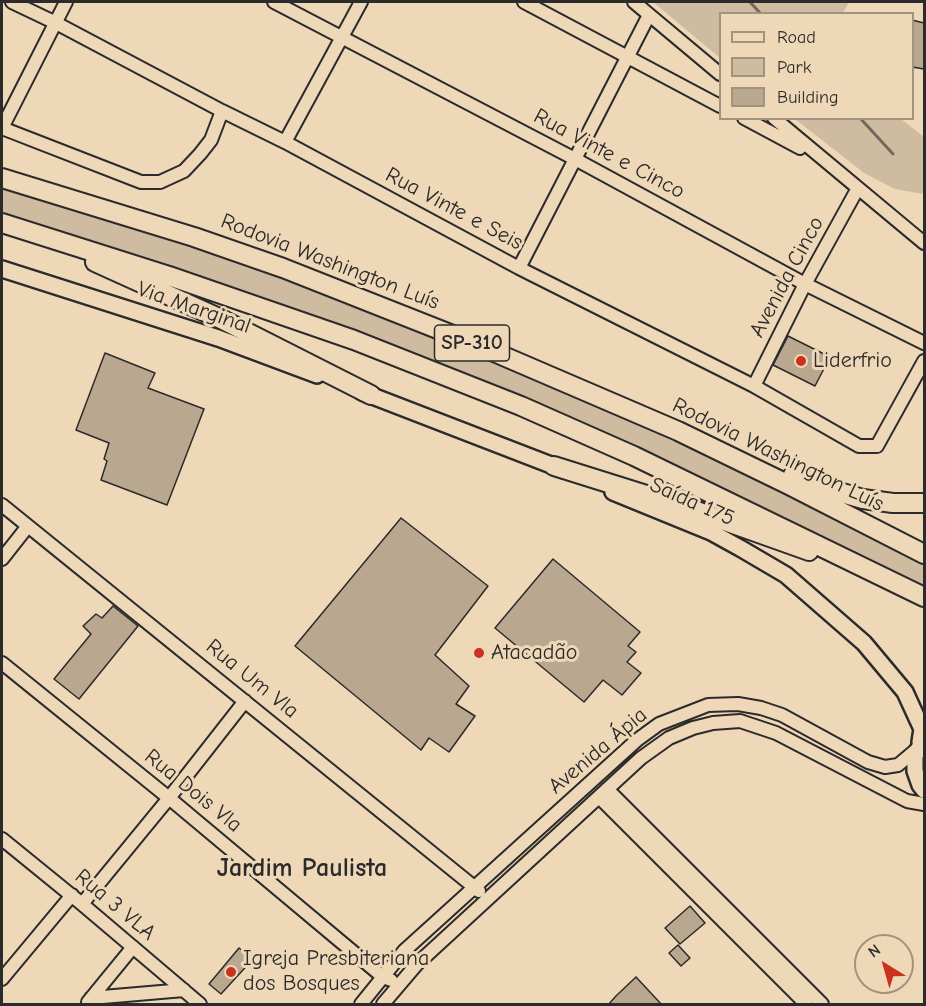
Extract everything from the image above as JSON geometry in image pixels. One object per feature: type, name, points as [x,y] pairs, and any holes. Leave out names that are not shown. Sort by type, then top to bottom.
[{"type":"highway","name":"Rodovia Washington Luís","points":[[2,178],[183,234],[283,268],[473,343],[678,431],[924,554]]},
{"type":"highway","points":[[5,224],[152,287],[370,395]]},
{"type":"highway","name":"SP-310","points":[[5,224],[169,276],[354,340],[510,401],[634,456],[924,597]]},
{"type":"highway","points":[[678,431],[832,490],[873,500],[924,503]]},
{"type":"highway","points":[[554,466],[691,509],[887,578]]},
{"type":"main road","name":"Via Marginal","points":[[2,269],[218,338],[370,395]]},
{"type":"main road","name":"Saída 175","points":[[370,395],[554,466],[711,532],[786,575],[864,644],[905,692],[922,729],[921,743],[915,756],[915,771],[924,790]]},
{"type":"street","name":"Rua Vinte e Seis","points":[[12,2],[56,22],[222,111],[285,141],[519,268],[754,386],[859,447],[877,446],[924,362]]},
{"type":"street","points":[[66,2],[2,128],[141,182],[160,182],[184,171],[200,154],[211,140],[222,111]]},
{"type":"street","name":"Rua Vinte e Cinco","points":[[274,2],[575,159],[805,284],[924,343]]},
{"type":"street","points":[[285,141],[361,2]]},
{"type":"street","points":[[524,2],[719,105]]},
{"type":"street","points":[[634,2],[719,73]]},
{"type":"street","points":[[519,268],[649,15]]},
{"type":"street","points":[[748,120],[823,159]]},
{"type":"street","points":[[776,120],[924,243]]},
{"type":"street","name":"Avenida Cinco","points":[[754,386],[805,284],[858,188]]},
{"type":"street","name":"Rua Um Vla","points":[[2,506],[488,899]]},
{"type":"street","points":[[2,559],[28,526]]},
{"type":"street","name":"Rua Dois Vla","points":[[2,663],[169,798],[383,977],[400,984]]},
{"type":"street","points":[[82,904],[245,701]]},
{"type":"street","name":"Avenida Ápia","points":[[361,1005],[404,951],[637,740],[659,723],[708,705],[738,704],[761,708],[782,715],[868,762],[885,767],[898,765],[921,743]]},
{"type":"street","name":"Avenida Ápia","points":[[383,1005],[417,964],[640,758],[669,738],[693,728],[713,723],[740,722],[776,733],[907,801],[924,804]]},
{"type":"street","points":[[603,793],[806,1005]]},
{"type":"street","points":[[603,793],[822,1005]]},
{"type":"street","name":"Rua 3 VLA","points":[[4,845],[82,904],[200,1005]]},
{"type":"street","points":[[2,979],[72,896]]},
{"type":"street","points":[[89,1001],[133,947]]},
{"type":"street","points":[[89,1001],[184,990]]},
{"type":"green space","points":[[653,2],[849,2],[844,12],[719,12],[719,57]]},
{"type":"green space","points":[[796,120],[902,120],[924,137],[924,199],[923,194],[895,189],[864,173]]},
{"type":"green space","points":[[2,184],[147,229],[376,310],[665,433],[924,562],[924,589],[655,458],[2,215]]},
{"type":"building","points":[[914,20],[924,23],[924,69],[914,67]]},
{"type":"building","name":"Liderfrio","points":[[788,336],[830,357],[815,386],[773,365]]},
{"type":"building","points":[[105,353],[155,373],[148,388],[204,409],[167,505],[101,480],[107,461],[104,459],[109,443],[76,430]]},
{"type":"building","points":[[401,518],[488,586],[435,655],[469,686],[456,704],[475,716],[449,752],[429,738],[421,750],[295,646]]},
{"type":"building","points":[[553,559],[640,632],[628,646],[636,652],[627,662],[641,673],[622,695],[603,680],[584,702],[495,628]]},
{"type":"building","points":[[113,606],[138,626],[79,699],[54,679],[91,634],[83,626],[96,614],[102,618]]},
{"type":"building","points":[[690,906],[705,923],[680,944],[665,928]]},
{"type":"building","points":[[678,945],[690,958],[681,966],[669,953]]},
{"type":"building","name":"Igreja Presbiteriana dos Bosques","points":[[239,948],[253,959],[221,994],[209,984]]},
{"type":"building","points":[[636,977],[662,1005],[608,1005],[616,996]]},
{"type":"waterway","points":[[750,2],[759,12]]},
{"type":"waterway","points":[[862,120],[893,154]]},
{"type":"place","name":"Liderfrio","points":[[801,361]]},
{"type":"place","name":"Atacadão","points":[[479,653]]},
{"type":"place","name":"Igreja Presbiteriana dos Bosques","points":[[231,972]]},
{"type":"district","name":"Jardim Paulista","points":[[302,869]]}]
